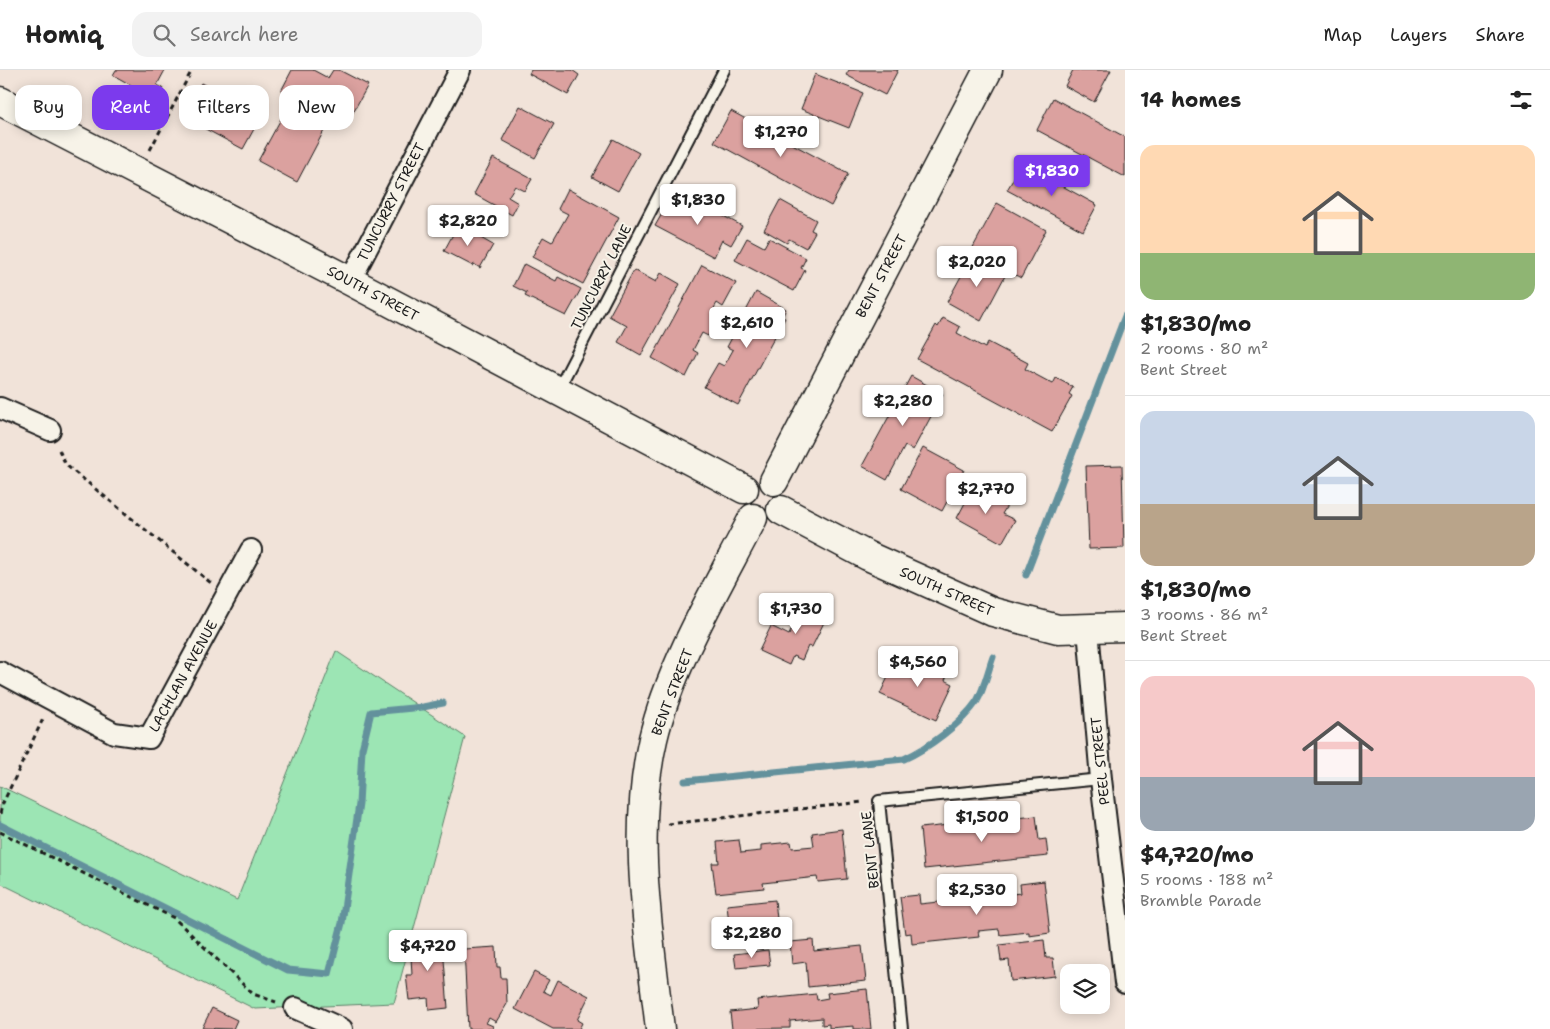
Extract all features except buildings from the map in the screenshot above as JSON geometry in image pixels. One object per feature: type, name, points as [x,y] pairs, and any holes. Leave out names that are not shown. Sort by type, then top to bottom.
[{"type":"street","name":"TUNCURRY STREET","points":[[350,281],[460,70]]},
{"type":"street","name":"BENT STREET","points":[[774,481],[988,70]]},
{"type":"street","name":"SOUTH STREET","points":[[0,101],[350,281],[744,489]]},
{"type":"street","points":[[0,408],[50,430]]},
{"type":"street","points":[[757,478],[774,481],[784,493],[781,510],[769,520],[753,518],[742,505],[741,497],[744,489],[757,478]]},
{"type":"street","name":"SOUTH STREET","points":[[781,510],[868,556],[975,605],[1058,629],[1125,627]]},
{"type":"street","name":"BENT STREET","points":[[660,1029],[644,888],[642,827],[648,763],[661,713],[696,630],[753,518]]},
{"type":"street","name":"LACHLAN AVENUE","points":[[0,672],[114,733],[149,738],[251,550]]},
{"type":"street","name":"PEEL STREET","points":[[1088,629],[1101,779],[1125,983]]},
{"type":"street","points":[[295,1008],[342,1029]]},
{"type":"lane","name":"TUNCURRY LANE","points":[[558,390],[724,70]]},
{"type":"lane","name":"BENT LANE","points":[[902,1029],[879,801],[1101,779]]},
{"type":"path","points":[[138,173],[192,70]]},
{"type":"path","points":[[50,430],[66,465],[227,596]]},
{"type":"path","points":[[0,814],[52,700]]},
{"type":"path","points":[[642,827],[879,801]]},
{"type":"path","points":[[0,832],[174,918],[253,994],[295,1008]]},
{"type":"green space","points":[[336,651],[465,737],[394,1003],[255,1009],[0,883],[0,786],[237,900]]},
{"type":"waterway","points":[[1026,575],[1125,316]]},
{"type":"waterway","points":[[685,781],[904,759],[923,749],[944,734],[977,701],[993,657]]},
{"type":"waterway","points":[[0,825],[288,970],[329,974],[342,923],[359,804],[362,749],[371,712],[443,703]]}]
